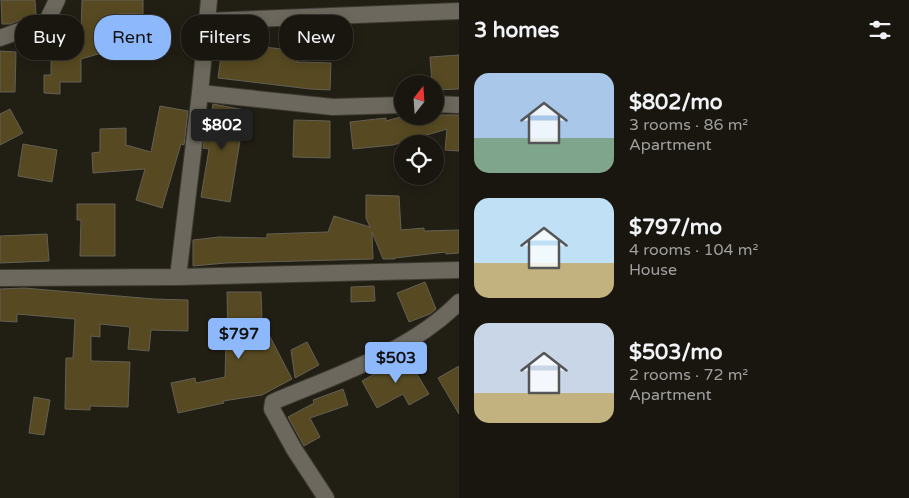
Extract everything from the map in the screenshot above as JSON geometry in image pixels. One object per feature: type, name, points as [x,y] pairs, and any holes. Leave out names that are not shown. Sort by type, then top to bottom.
[{"type":"street","points":[[0,38],[47,21],[57,0]]},
{"type":"street","points":[[207,15],[209,0]]},
{"type":"street","points":[[269,19],[459,11]]},
{"type":"street","points":[[178,276],[203,60]]},
{"type":"street","points":[[200,93],[333,107],[394,105]]},
{"type":"street","points":[[444,104],[459,104]]},
{"type":"street","points":[[0,278],[459,270]]},
{"type":"street","points":[[326,498],[272,409],[273,402],[382,355],[445,316],[459,302]]},
{"type":"building","points":[[1,0],[35,0],[36,14],[15,15],[15,22],[2,24]]},
{"type":"building","points":[[82,0],[143,0],[143,14],[94,15],[94,55],[84,58],[84,15],[82,15]]},
{"type":"building","points":[[269,48],[279,49],[279,60],[331,63],[330,90],[218,78],[220,60],[269,60]]},
{"type":"building","points":[[0,51],[15,52],[15,92],[0,92]]},
{"type":"building","points":[[459,55],[459,89],[444,90],[444,75],[431,75],[430,57]]},
{"type":"building","points":[[51,60],[81,60],[81,82],[60,82],[60,94],[44,93],[44,75],[51,75]]},
{"type":"building","points":[[213,104],[245,110],[230,202],[201,197],[209,149],[203,148],[208,114],[211,115]]},
{"type":"building","points":[[160,106],[188,111],[184,145],[181,144],[162,208],[136,200],[145,169],[93,173],[92,153],[100,152],[100,129],[126,128],[126,145],[151,152]]},
{"type":"building","points":[[10,109],[23,133],[0,145],[0,114]]},
{"type":"building","points":[[444,115],[459,115],[459,151],[445,150],[447,129],[427,135],[394,135],[394,145],[353,149],[350,122],[386,118],[386,121],[394,119],[394,125],[444,125]]},
{"type":"building","points":[[294,120],[330,121],[330,158],[293,157]]},
{"type":"building","points":[[23,144],[57,150],[52,182],[18,176]]},
{"type":"building","points":[[366,195],[399,196],[401,230],[424,228],[424,231],[459,230],[459,253],[446,254],[446,252],[383,259],[372,232],[373,259],[226,263],[193,266],[193,240],[219,237],[267,238],[267,234],[328,232],[334,216],[370,227],[366,218]]},
{"type":"building","points":[[77,204],[115,204],[115,256],[80,256],[81,220],[77,220]]},
{"type":"building","points":[[47,234],[49,261],[0,263],[0,236]]},
{"type":"building","points":[[425,282],[436,309],[430,314],[409,322],[397,293]]},
{"type":"building","points":[[374,286],[375,301],[351,302],[351,287]]},
{"type":"building","points":[[24,288],[188,300],[188,331],[151,330],[149,351],[128,349],[130,327],[100,324],[100,337],[91,336],[91,361],[130,362],[128,407],[90,406],[90,410],[65,409],[66,358],[73,358],[75,319],[17,314],[17,322],[0,321],[0,289]]},
{"type":"building","points":[[227,292],[261,292],[262,321],[292,379],[262,395],[223,401],[224,403],[178,413],[171,383],[195,378],[196,383],[225,377],[226,339],[228,339]]},
{"type":"building","points":[[307,342],[319,365],[295,378],[291,350]]},
{"type":"building","points":[[406,356],[429,394],[409,405],[403,394],[377,408],[362,381]]},
{"type":"building","points":[[459,366],[459,414],[438,378]]},
{"type":"building","points":[[343,389],[348,405],[310,418],[320,437],[304,446],[288,417],[314,403],[313,400]]},
{"type":"building","points":[[34,397],[50,400],[44,435],[29,433]]}]
